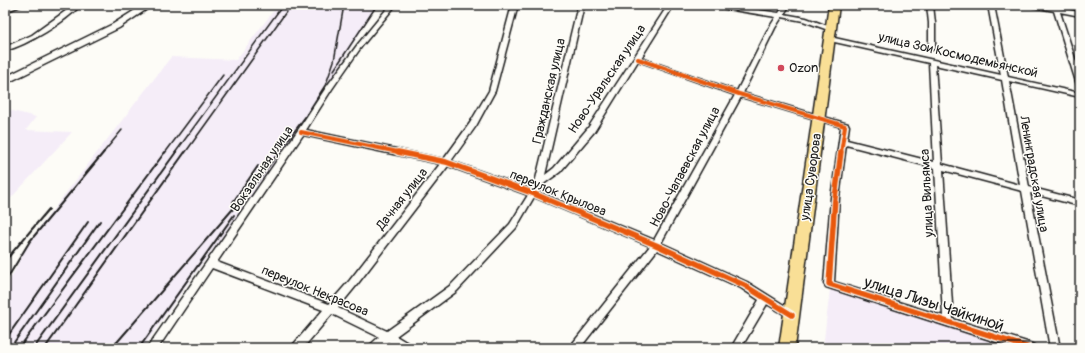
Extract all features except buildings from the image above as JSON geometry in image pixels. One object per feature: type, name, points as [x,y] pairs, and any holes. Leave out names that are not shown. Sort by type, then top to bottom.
[{"type":"main road","points":[[5,81],[116,26],[149,5]]},
{"type":"main road","name":"улица Суворова","points":[[787,348],[834,5]]},
{"type":"street","points":[[5,10],[20,5]]},
{"type":"street","points":[[5,49],[19,45],[40,34],[78,5]]},
{"type":"street","name":"Вокзальная улица","points":[[152,348],[302,132],[329,88],[360,45],[393,5]]},
{"type":"street","name":"Дачная улица","points":[[297,348],[353,283],[446,162],[473,124],[492,91],[514,5]]},
{"type":"street","name":"Гражданская улица","points":[[539,183],[581,5]]},
{"type":"street","name":"Ново-Уральская улица","points":[[374,348],[454,288],[513,226],[539,183],[557,170],[591,130],[638,59],[671,5]]},
{"type":"street","name":"улица Зои Космодемьянской","points":[[714,5],[804,19],[830,34],[932,62],[1080,95]]},
{"type":"street","name":"Ново-Чапаевская улица","points":[[574,348],[656,245],[772,28],[787,5]]},
{"type":"street","points":[[930,5],[932,48]]},
{"type":"street","name":"Ленинградская улица","points":[[991,5],[1055,348]]},
{"type":"street","points":[[1033,5],[1056,7],[1080,14]]},
{"type":"street","points":[[1056,7],[1080,85]]},
{"type":"street","points":[[638,59],[738,94],[844,126],[844,142],[1080,203]]},
{"type":"street","name":"улица Вильямса","points":[[932,62],[948,322]]},
{"type":"street","name":"переулок Крылова","points":[[302,132],[446,162],[532,193],[656,245],[744,285],[792,315]]},
{"type":"street","name":"улица Лизы Чайкиной","points":[[844,142],[835,198],[829,284],[1030,348]]},
{"type":"street","name":"переулок Некрасова","points":[[211,264],[331,309],[388,336],[407,348]]},
{"type":"street","points":[[736,348],[765,298]]},
{"type":"shaded area","points":[[278,5],[377,5],[287,152],[193,276],[143,348],[5,348],[5,290],[31,238],[171,57],[236,60]]},
{"type":"shaded area","points":[[5,109],[36,117],[26,130],[72,132],[11,198],[5,196]]},
{"type":"shaded area","points":[[830,289],[1012,348],[823,348]]},
{"type":"railway","points":[[175,153],[283,5]]},
{"type":"railway","points":[[185,153],[291,5]]},
{"type":"railway","points":[[278,153],[305,117],[326,84],[334,61],[344,5]]},
{"type":"railway","points":[[334,70],[377,5]]},
{"type":"railway","points":[[165,153],[223,75]]},
{"type":"railway","points":[[103,153],[122,130]]},
{"type":"railway","points":[[5,282],[30,241],[104,152]]},
{"type":"railway","points":[[19,348],[165,152]]},
{"type":"railway","points":[[34,348],[176,152]]},
{"type":"railway","points":[[45,348],[185,152]]},
{"type":"railway","points":[[112,348],[259,179],[279,152]]},
{"type":"railway","points":[[233,202],[258,166]]},
{"type":"railway","points":[[5,261],[49,209]]},
{"type":"railway","points":[[139,348],[234,215]]},
{"type":"railway","points":[[10,348],[100,221]]},
{"type":"railway","points":[[5,340],[88,222]]},
{"type":"cycle path","points":[[638,59],[739,94],[845,126],[835,198],[829,284],[1030,348]]},
{"type":"cycle path","points":[[301,132],[446,162],[532,193],[656,245],[744,285],[792,315]]},
{"type":"place","name":"Ozon","points":[[781,68]]}]
